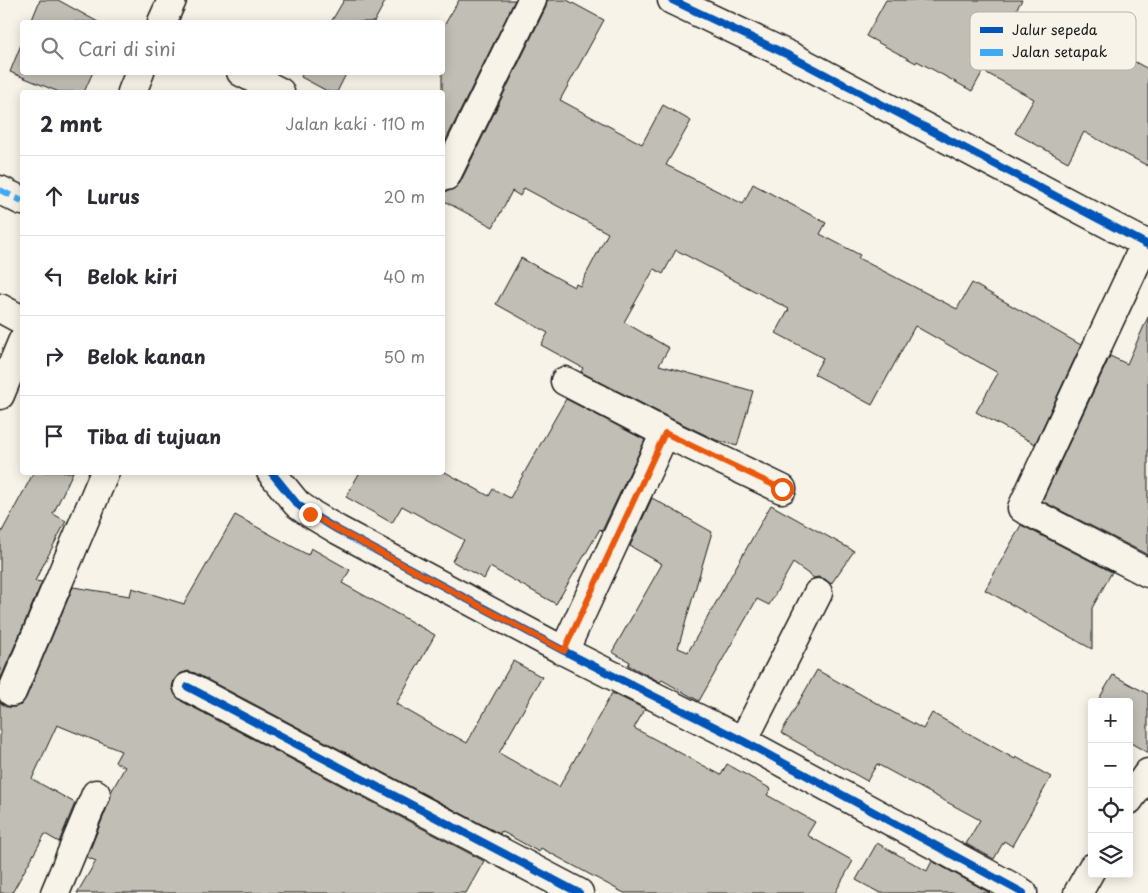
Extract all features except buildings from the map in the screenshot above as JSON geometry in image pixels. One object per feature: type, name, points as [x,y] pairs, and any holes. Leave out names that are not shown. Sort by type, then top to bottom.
[{"type":"street","points":[[163,20],[172,0]]},
{"type":"street","points":[[446,176],[532,0]]},
{"type":"street","points":[[674,0],[790,56],[1146,245],[1022,508],[1148,573]]},
{"type":"street","points":[[133,90],[139,75]]},
{"type":"street","points":[[247,75],[276,90]]},
{"type":"street","points":[[0,190],[20,200]]},
{"type":"street","points":[[0,308],[20,319]]},
{"type":"street","points":[[0,395],[20,347]]},
{"type":"street","points":[[565,382],[665,433],[782,489]]},
{"type":"street","points":[[564,651],[665,433]]},
{"type":"street","points":[[12,692],[104,475]]},
{"type":"street","points":[[273,475],[297,504],[338,530],[564,651],[743,741],[1023,893]]},
{"type":"street","points":[[743,741],[818,593]]},
{"type":"street","points":[[188,687],[579,893]]},
{"type":"street","points":[[1133,794],[1148,773]]},
{"type":"street","points":[[55,893],[96,794]]},
{"type":"street","points":[[1078,893],[1088,875]]},
{"type":"marked path","points":[[0,190],[20,200]]},
{"type":"cycle path","points":[[672,0],[790,56],[1148,245]]},
{"type":"cycle path","points":[[273,475],[297,504],[338,530],[564,651],[743,741],[1023,893]]},
{"type":"cycle path","points":[[188,687],[579,893]]},
{"type":"route","points":[[310,514],[564,651],[665,433],[782,489]]}]
